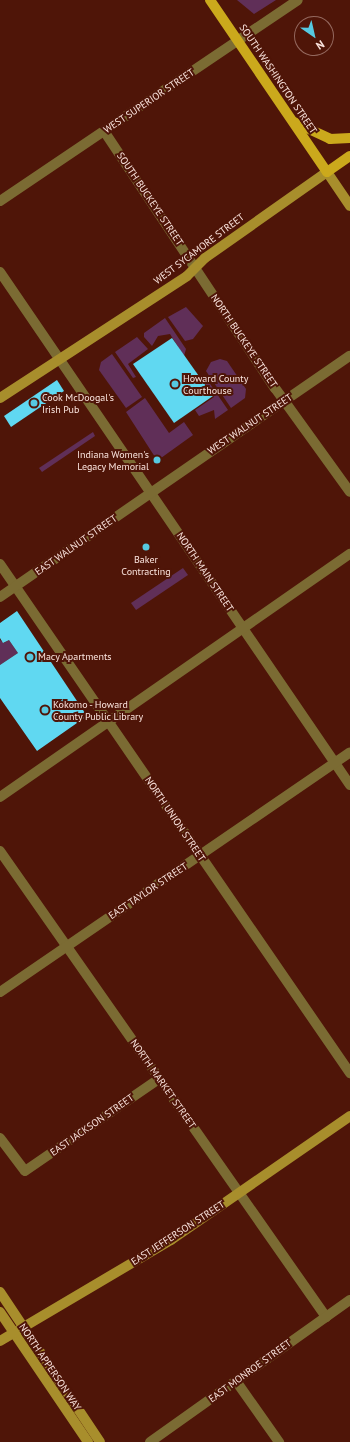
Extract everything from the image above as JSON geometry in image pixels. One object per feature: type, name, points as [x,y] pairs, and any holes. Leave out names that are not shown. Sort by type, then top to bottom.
[{"type":"main road","name":"SOUTH WASHINGTON STREET","points":[[210,0],[327,172]]},
{"type":"main road","points":[[292,122],[326,138],[350,138]]},
{"type":"main road","name":"WEST SYCAMORE STREET","points":[[0,398],[187,276],[195,267],[350,156]]},
{"type":"main road","points":[[327,172],[350,206]]},
{"type":"main road","name":"EAST JEFFERSON STREET","points":[[0,1341],[22,1326],[165,1243],[350,1116]]},
{"type":"main road","name":"NORTH APPERSON WAY","points":[[0,1292],[100,1442]]},
{"type":"main road","name":"NORTH APPERSON WAY","points":[[0,1312],[88,1442]]},
{"type":"street","name":"WEST SUPERIOR STREET","points":[[0,201],[298,0]]},
{"type":"street","name":"SOUTH BUCKEYE STREET","points":[[104,131],[195,267]]},
{"type":"street","name":"NORTH BUCKEYE STREET","points":[[195,267],[350,492]]},
{"type":"street","name":"NORTH MAIN STREET","points":[[0,272],[61,358],[350,785]]},
{"type":"street","name":"WEST WALNUT STREET","points":[[151,491],[350,356]]},
{"type":"street","name":"EAST WALNUT STREET","points":[[0,597],[151,491]]},
{"type":"street","points":[[0,796],[350,554]]},
{"type":"street","name":"NORTH UNION STREET","points":[[0,564],[350,1074]]},
{"type":"street","name":"EAST TAYLOR STREET","points":[[0,992],[350,752]]},
{"type":"street","name":"NORTH MARKET STREET","points":[[0,851],[326,1317]]},
{"type":"street","name":"EAST JACKSON STREET","points":[[0,1138],[25,1171],[159,1079]]},
{"type":"street","name":"EAST MONROE STREET","points":[[150,1442],[350,1300]]},
{"type":"street","points":[[236,1381],[279,1442]]},
{"type":"shaded area","points":[[237,0],[276,0],[254,14]]},
{"type":"shaded area","points":[[186,307],[203,326],[193,339],[185,341],[168,317]]},
{"type":"shaded area","points":[[165,318],[186,349],[184,356],[170,334],[158,336],[152,346],[144,337],[144,333]]},
{"type":"shaded area","points":[[137,337],[148,349],[128,364],[136,377],[133,378],[115,352]]},
{"type":"shaded area","points":[[112,354],[142,397],[126,408],[99,370],[101,362]]},
{"type":"shaded area","points":[[220,359],[227,361],[246,389],[245,398],[231,408],[206,371],[211,362]]},
{"type":"shaded area","points":[[204,375],[228,410],[215,419],[214,410],[199,416],[195,410],[214,397],[201,378]]},
{"type":"shaded area","points":[[145,398],[169,433],[184,422],[193,435],[161,458],[155,457],[126,412]]},
{"type":"shaded area","points":[[93,432],[95,436],[42,472],[39,468]]},
{"type":"shaded area","points":[[183,568],[188,575],[136,610],[131,603]]},
{"type":"shaded area","points":[[0,640],[4,643],[9,640],[18,653],[0,665]]},
{"type":"building","name":"Howard County Courthouse","points":[[172,338],[213,396],[174,423],[133,364]]},
{"type":"building","name":"Cook McDoogal's Irish Pub","points":[[57,380],[64,391],[11,427],[4,416]]},
{"type":"building","points":[[17,611],[87,716],[37,751],[0,698],[0,665],[18,653],[9,640],[3,643],[0,638],[0,623]]},
{"type":"place","name":"Howard County Courthouse","points":[[175,384]]},
{"type":"place","name":"Cook McDoogal's Irish Pub","points":[[34,403]]},
{"type":"place","name":"Indiana Women's Legacy Memorial","points":[[157,460]]},
{"type":"place","name":"Baker Contracting","points":[[146,547]]},
{"type":"place","name":"Macy Apartments","points":[[30,657]]},
{"type":"place","name":"Kokomo - Howard County Public Library","points":[[45,710]]}]
